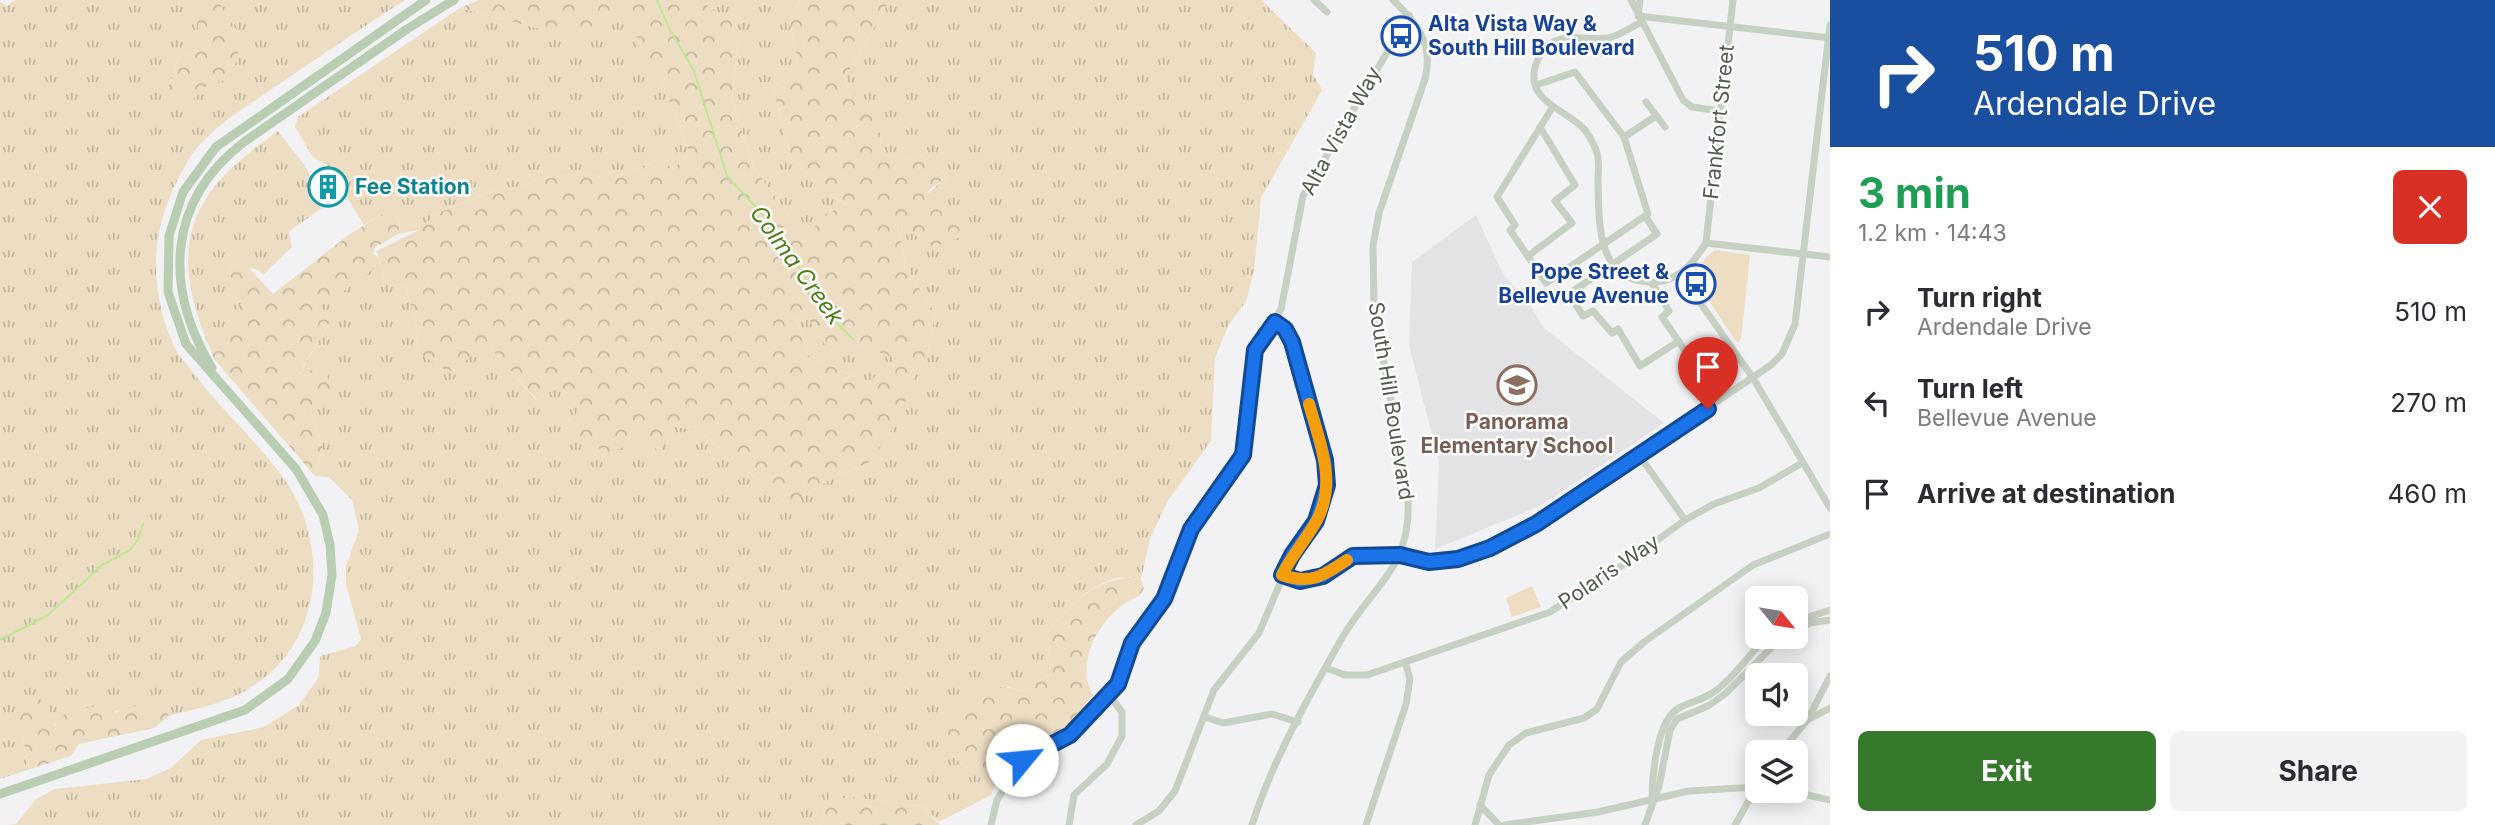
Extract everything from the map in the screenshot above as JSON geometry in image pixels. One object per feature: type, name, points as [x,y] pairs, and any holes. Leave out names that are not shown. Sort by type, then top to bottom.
[{"type":"main road","points":[[0,794],[238,713],[282,684],[315,641],[326,613],[332,575],[330,545],[323,515],[296,468],[218,379],[195,357],[180,330],[168,292],[167,250],[172,222],[191,178],[222,142],[426,0]]},
{"type":"main road","points":[[218,379],[186,314],[180,285],[180,252],[185,225],[203,185],[233,151],[394,37],[454,0]]},
{"type":"street","points":[[1314,0],[1327,12]]},
{"type":"street","name":"South Hill Boulevard","points":[[1252,825],[1298,722],[1343,635],[1384,583],[1400,555],[1407,527],[1408,497],[1374,307],[1373,246],[1379,213],[1427,71],[1428,50],[1417,24],[1393,0]]},
{"type":"street","points":[[1631,0],[1683,100],[1692,107],[1719,111]]},
{"type":"street","points":[[1640,0],[1640,19]]},
{"type":"street","name":"Frankfort Street","points":[[1706,243],[1733,0]]},
{"type":"street","name":"Alta Vista Way","points":[[991,825],[997,800],[1022,760],[1070,735],[1118,684],[1132,643],[1164,599],[1201,510],[1243,455],[1255,350],[1275,322],[1285,296],[1303,196],[1409,15]]},
{"type":"street","points":[[1829,38],[1640,19],[1612,37],[1555,40],[1541,52],[1535,68],[1536,85],[1541,97],[1552,108],[1584,128],[1597,152],[1603,242],[1611,265],[1625,277],[1652,283],[1680,274],[1706,243],[1830,257]]},
{"type":"street","points":[[1282,575],[1300,581],[1323,576],[1353,556],[1400,555],[1429,562],[1458,559],[1490,548],[1536,524],[1771,365],[1789,340],[1795,324],[1830,25]]},
{"type":"street","points":[[1536,85],[1575,72],[1624,137],[1648,214],[1546,283],[1510,230],[1514,225],[1497,197],[1552,108]]},
{"type":"street","points":[[1646,103],[1665,127]]},
{"type":"street","points":[[1624,137],[1656,116]]},
{"type":"street","points":[[1528,256],[1572,223],[1555,201],[1575,185],[1540,127]]},
{"type":"street","points":[[1645,216],[1657,234],[1569,294],[1583,316],[1592,311],[1612,333],[1618,329],[1640,366],[1679,341]]},
{"type":"street","points":[[1680,274],[1753,378],[1830,508]]},
{"type":"street","points":[[1652,283],[1669,311],[1662,317],[1694,364]]},
{"type":"street","points":[[1136,825],[1159,811],[1172,796],[1219,682],[1259,633],[1282,575],[1321,512],[1327,477],[1292,342],[1285,329],[1275,322]]},
{"type":"street","points":[[1639,455],[1685,520]]},
{"type":"street","name":"Polaris Way","points":[[1326,668],[1357,677],[1550,612],[1620,567],[1685,520],[1714,504],[1759,488],[1802,463]]},
{"type":"street","points":[[1475,825],[1489,775],[1509,745],[1525,733],[1584,718],[1597,709],[1621,662],[1644,642],[1753,565],[1830,534]]},
{"type":"street","points":[[1808,617],[1830,610]]},
{"type":"street","points":[[1808,624],[1830,620]]},
{"type":"street","points":[[1652,799],[1652,783],[1664,723],[1680,707],[1712,694],[1728,681],[1756,649]]},
{"type":"street","points":[[1645,825],[1652,799],[1659,786],[1670,730],[1677,719],[1708,706],[1726,694],[1770,649]]},
{"type":"street","points":[[1366,825],[1406,704],[1410,679],[1405,662]]},
{"type":"street","points":[[1808,719],[1830,676]]},
{"type":"street","points":[[1069,825],[1074,795],[1107,764],[1122,736],[1122,712],[1109,695]]},
{"type":"street","points":[[1808,719],[1830,708]]},
{"type":"street","points":[[1205,717],[1223,723],[1272,714],[1298,722]]},
{"type":"street","points":[[1791,740],[1802,726]]},
{"type":"street","points":[[1505,825],[1584,815],[1703,789],[1745,787]]},
{"type":"street","points":[[1808,795],[1830,800]]},
{"type":"street","points":[[1735,825],[1748,803]]},
{"type":"street","points":[[1480,805],[1499,825]]},
{"type":"shaded area","name":"Panorama Elementary School","points":[[1476,215],[1503,274],[1530,305],[1544,328],[1664,423],[1540,506],[1435,549],[1439,461],[1409,346],[1412,262]]},
{"type":"green space","points":[[15,0],[405,0],[246,106],[202,142],[174,186],[159,231],[156,276],[159,299],[176,350],[285,480],[299,506],[309,534],[313,562],[312,591],[306,618],[294,644],[276,667],[253,686],[223,701],[169,716],[163,704],[78,717],[23,734],[27,770],[0,779],[0,2],[7,6]],"holes":[[[199,51],[168,89],[179,57]]]},
{"type":"green space","points":[[217,0],[242,38],[231,80],[209,83],[192,101],[168,89],[179,57],[199,51],[197,13]]},
{"type":"green space","points":[[479,0],[698,0],[735,23],[738,38],[732,99],[753,166],[789,216],[811,240],[818,217],[847,205],[825,192],[790,156],[773,89],[798,63],[790,22],[800,0],[890,0],[846,76],[849,98],[870,109],[880,133],[882,163],[901,151],[923,157],[947,176],[927,192],[974,232],[933,247],[897,224],[907,269],[935,313],[927,360],[917,369],[899,420],[870,462],[833,478],[789,505],[699,431],[670,426],[661,451],[639,442],[606,453],[572,430],[579,401],[557,387],[537,400],[488,345],[449,372],[418,353],[417,327],[406,288],[384,279],[377,251],[421,229],[436,214],[501,187],[519,187],[536,180],[579,173],[611,178],[655,161],[675,168],[689,151],[661,80],[639,49],[633,15],[567,36],[460,8]],"holes":[[[806,315],[830,353],[849,343],[896,358],[868,383],[808,355],[802,332],[795,319]]]},
{"type":"green space","points":[[698,0],[800,0],[790,22],[798,63],[773,89],[790,156],[825,192],[848,206],[811,241],[789,216],[753,166],[732,99],[738,38]]},
{"type":"green space","points":[[890,0],[1261,0],[1316,53],[1313,74],[1322,90],[1261,198],[1254,271],[1246,302],[1228,326],[1215,358],[1211,441],[1167,502],[1150,539],[1141,579],[1113,579],[1100,584],[1077,600],[1048,631],[1051,674],[1024,691],[1007,687],[950,754],[994,788],[991,795],[939,822],[924,807],[830,794],[820,825],[7,825],[16,824],[36,799],[55,789],[146,779],[171,768],[201,740],[264,727],[299,705],[319,677],[320,656],[356,646],[361,639],[346,584],[346,566],[359,530],[352,500],[329,477],[315,476],[323,448],[311,410],[325,366],[299,375],[330,321],[319,305],[371,270],[373,254],[378,257],[384,279],[406,288],[417,327],[418,353],[449,371],[488,344],[536,400],[557,387],[579,401],[699,431],[789,505],[833,478],[870,462],[917,369],[927,360],[935,313],[907,269],[897,223],[947,176],[923,157],[901,152],[881,164],[880,133],[849,98],[846,76]]},
{"type":"green space","points":[[460,8],[567,36],[633,14],[639,48],[661,80],[689,151],[675,168],[655,161],[611,178],[579,173],[536,180],[519,187],[501,187],[436,214],[422,229],[398,234],[400,222],[389,210],[364,225],[327,165],[313,157],[295,127],[298,117]]},
{"type":"green space","points":[[278,131],[305,166],[327,204],[289,232],[292,247],[264,274],[256,269],[231,266],[230,276],[247,298],[231,340],[203,331],[188,267],[190,240],[197,216],[210,193],[227,172]]},
{"type":"green space","points":[[389,210],[400,222],[398,234],[374,248],[372,270],[328,303],[320,305],[330,321],[299,374],[325,366],[332,396],[311,410],[323,448],[315,476],[214,359],[203,331],[231,339],[231,315],[246,298],[230,276],[231,265],[249,268],[273,294],[350,234]]},
{"type":"green space","points":[[1715,250],[1750,255],[1741,339],[1737,343],[1693,277],[1707,256]]},
{"type":"green space","points":[[807,315],[849,343],[897,358],[868,383],[808,355],[802,332],[795,319]]},
{"type":"green space","points":[[1118,579],[1141,579],[1144,588],[1138,596],[1114,612],[1098,633],[1086,670],[1093,695],[1066,728],[1021,748],[1008,763],[994,788],[950,754],[947,721],[971,693],[987,687],[1024,691],[1051,674],[1048,631],[1075,602],[1095,588]]},
{"type":"green space","points":[[1532,586],[1541,607],[1512,617],[1506,598]]},
{"type":"green space","points":[[32,696],[47,703],[54,726],[69,709],[77,716],[82,709],[108,704],[116,713],[125,707],[163,704],[169,716],[154,728],[79,744],[71,756],[27,770],[23,734],[11,717]]},
{"type":"green space","points":[[830,794],[924,807],[940,825],[820,825]]},
{"type":"waterway","name":"Colma Creek","points":[[657,0],[669,28],[694,71],[727,176],[775,228],[829,316],[853,339]]},
{"type":"waterway","points":[[0,640],[48,615],[102,565],[130,550],[138,540],[143,524]]},
{"type":"slow traffic","points":[[1309,404],[1326,468],[1326,494],[1321,512],[1311,531],[1292,555],[1282,575],[1300,581],[1323,576],[1347,560]]},
{"type":"place","name":"Alta Vista Way & South Hill Boulevard","points":[[1401,36]]},
{"type":"place","name":"Fee Station","points":[[328,187]]},
{"type":"place","name":"Pope Street & Bellevue Avenue","points":[[1696,284]]},
{"type":"place","name":"Panorama Elementary School","points":[[1517,385]]},
{"type":"route","points":[[1022,760],[1030,753],[1070,735],[1118,684],[1132,643],[1164,599],[1201,510],[1243,455],[1247,442],[1255,350],[1275,322],[1285,329],[1292,342],[1325,460],[1327,477],[1321,512],[1282,575],[1300,581],[1323,576],[1353,556],[1400,555],[1429,562],[1458,559],[1490,548],[1536,524],[1708,409]]}]
